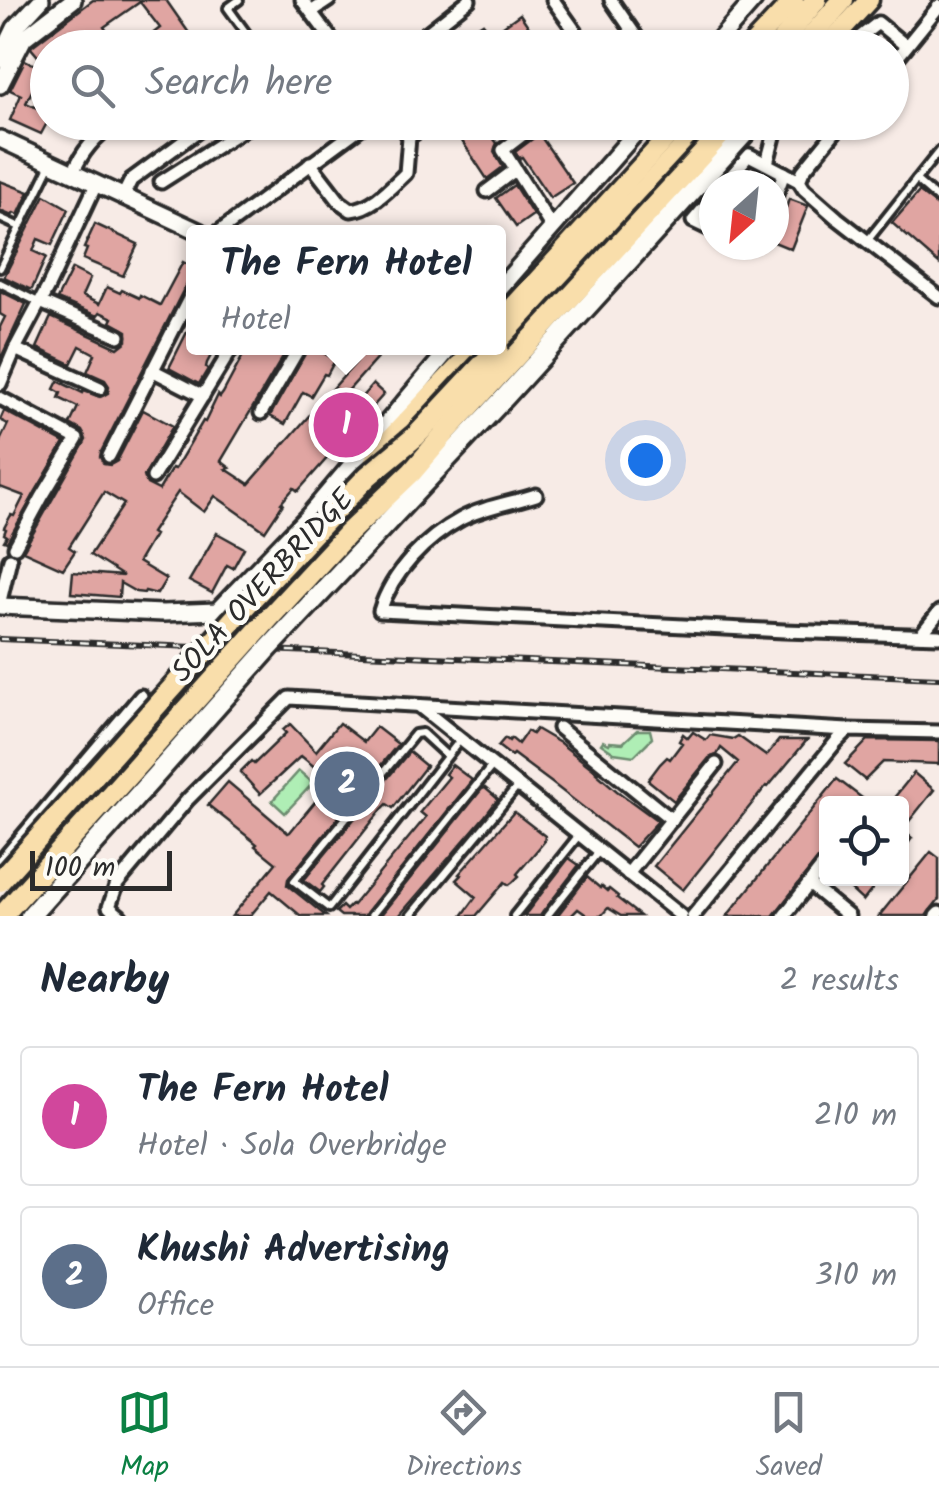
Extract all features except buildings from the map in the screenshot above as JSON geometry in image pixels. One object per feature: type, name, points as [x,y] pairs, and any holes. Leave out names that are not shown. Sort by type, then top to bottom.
[{"type":"highway","points":[[791,30],[816,0]]},
{"type":"highway","points":[[817,30],[843,0]]},
{"type":"highway","name":"SOLA OVERBRIDGE","points":[[506,338],[690,140]]},
{"type":"highway","name":"SOLA OVERBRIDGE","points":[[2,916],[346,535],[412,472],[715,140]]},
{"type":"highway","name":"SOLA OVERBRIDGE","points":[[0,881],[250,602],[368,476],[416,436],[491,355]]},
{"type":"highway","points":[[319,596],[412,472]]},
{"type":"main road","points":[[766,30],[794,0]]},
{"type":"main road","points":[[840,30],[868,0]]},
{"type":"main road","points":[[506,314],[665,140]]},
{"type":"main road","points":[[30,916],[740,140]]},
{"type":"main road","points":[[368,476],[379,450],[469,355]]},
{"type":"street","points":[[0,58],[15,28],[41,0]]},
{"type":"street","points":[[34,30],[72,0]]},
{"type":"street","points":[[302,0],[326,30]]},
{"type":"street","points":[[312,12],[329,0]]},
{"type":"street","points":[[431,30],[469,0]]},
{"type":"street","points":[[552,0],[574,30]]},
{"type":"street","points":[[611,0],[632,30]]},
{"type":"street","points":[[728,30],[754,0]]},
{"type":"street","points":[[909,42],[939,6]]},
{"type":"street","points":[[0,85],[30,33]]},
{"type":"street","points":[[0,139],[186,225]]},
{"type":"street","points":[[73,174],[94,140]]},
{"type":"street","points":[[124,196],[131,180],[185,140]]},
{"type":"street","points":[[161,182],[227,140]]},
{"type":"street","points":[[228,225],[343,140]]},
{"type":"street","points":[[310,163],[340,202],[356,210],[372,202],[406,172],[410,140]]},
{"type":"street","points":[[516,140],[503,150],[552,228]]},
{"type":"street","points":[[506,281],[629,140]]},
{"type":"street","points":[[766,163],[773,140]]},
{"type":"street","points":[[799,181],[828,140]]},
{"type":"street","points":[[0,147],[186,233]]},
{"type":"street","points":[[736,170],[749,155],[779,170]]},
{"type":"street","points":[[486,192],[515,170]]},
{"type":"street","points":[[789,176],[939,297]]},
{"type":"street","points":[[0,384],[93,191]]},
{"type":"street","points":[[40,302],[119,336]]},
{"type":"street","points":[[109,456],[186,304]]},
{"type":"street","points":[[15,348],[100,388]]},
{"type":"street","points":[[154,476],[228,355]]},
{"type":"street","points":[[261,413],[295,355]]},
{"type":"street","points":[[0,398],[77,439],[12,553],[0,604],[217,611],[308,515],[443,355]]},
{"type":"street","points":[[152,370],[203,396]]},
{"type":"street","points":[[536,495],[463,518],[419,548],[386,594],[380,611],[939,636]]},
{"type":"street","points":[[921,635],[939,612]]},
{"type":"street","points":[[0,863],[141,696]]},
{"type":"street","points":[[120,916],[110,907],[117,884],[188,799],[289,698],[939,732]]},
{"type":"street","points":[[419,706],[680,916]]},
{"type":"street","points":[[559,728],[672,820]]},
{"type":"street","points":[[693,916],[848,730]]},
{"type":"street","points":[[628,874],[716,764]]},
{"type":"street","points":[[784,916],[819,872]]},
{"type":"street","points":[[810,884],[848,916]]},
{"type":"lane","points":[[239,0],[228,8],[244,30]]},
{"type":"lane","points":[[867,241],[939,151]]},
{"type":"lane","points":[[0,268],[4,252],[48,170]]},
{"type":"lane","points":[[916,180],[939,200]]},
{"type":"lane","points":[[0,218],[20,227]]},
{"type":"lane","points":[[0,283],[40,302]]},
{"type":"lane","points":[[447,756],[422,734],[415,734],[294,881],[329,908],[447,756],[460,739]]},
{"type":"lane","points":[[371,916],[493,766]]},
{"type":"lane","points":[[410,916],[519,786]]},
{"type":"lane","points":[[514,916],[580,835]]},
{"type":"lane","points":[[547,916],[600,851]]},
{"type":"green space","points":[[637,730],[650,730],[652,738],[634,756],[614,753],[601,744],[623,743]]},
{"type":"green space","points":[[299,771],[313,783],[285,813],[272,801]]},
{"type":"railway","points":[[0,639],[939,678]]},
{"type":"place","name":"The Fern Hotel","points":[[346,425]]},
{"type":"place","name":"Khushi Advertising","points":[[347,784]]}]
